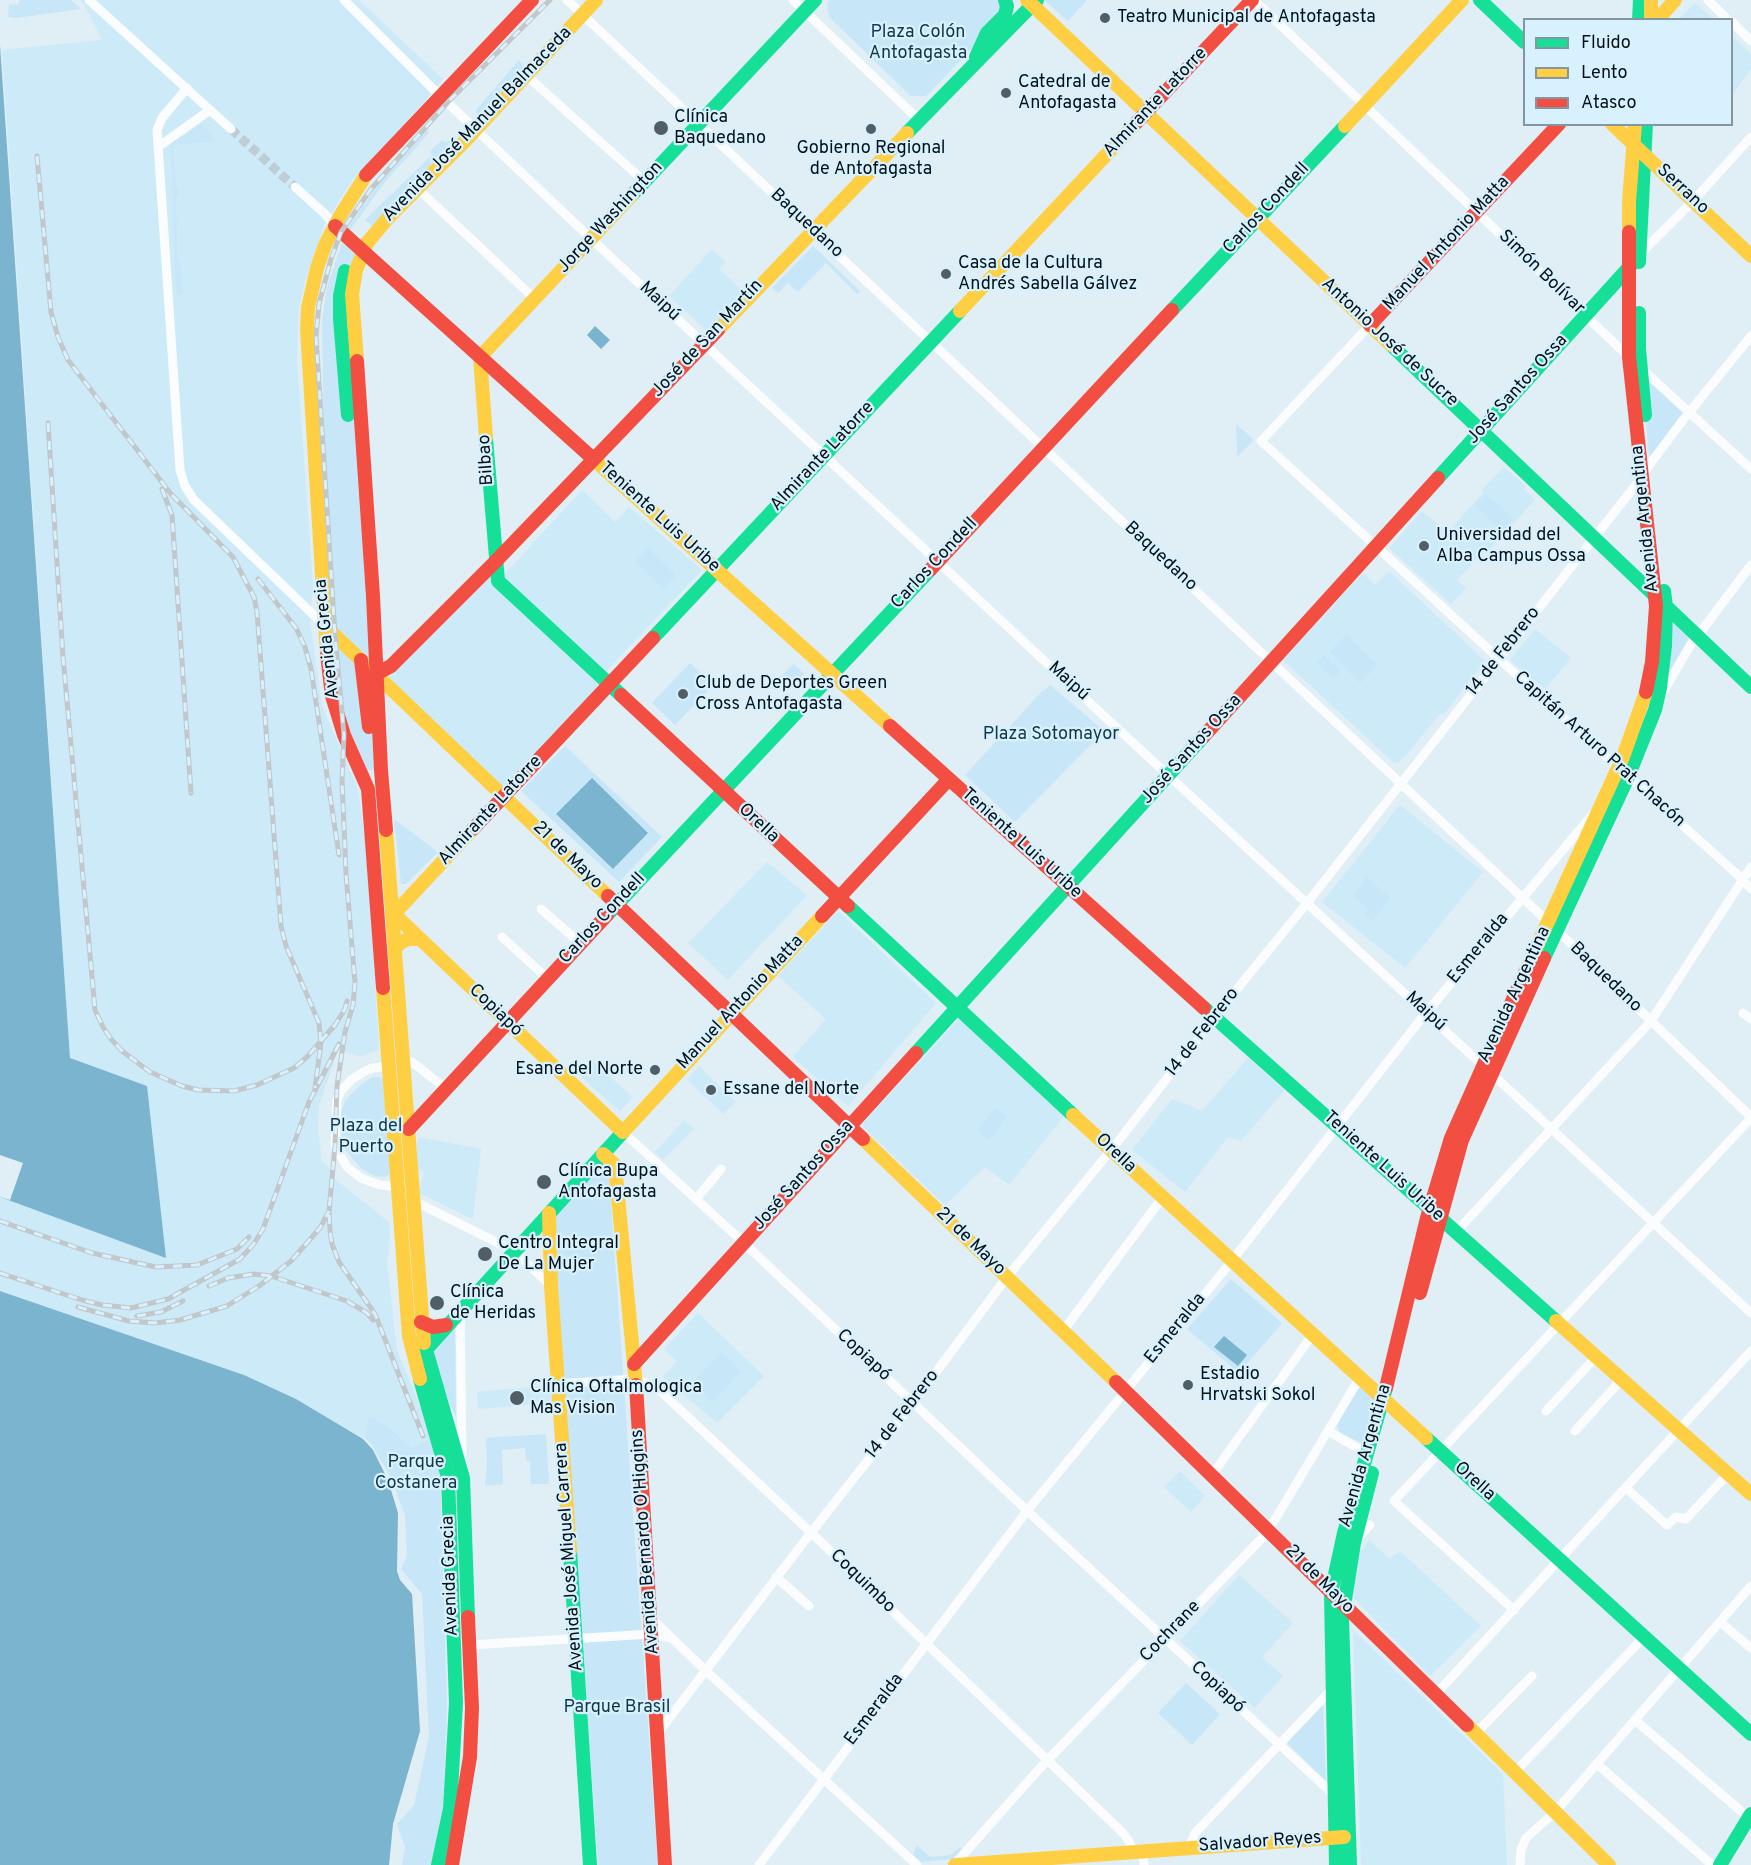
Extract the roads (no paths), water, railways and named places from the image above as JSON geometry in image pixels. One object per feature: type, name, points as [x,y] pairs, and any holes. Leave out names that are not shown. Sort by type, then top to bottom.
[{"type":"main road","points":[[334,226],[363,179],[532,0]]},
{"type":"main road","name":"Avenida José Manuel Balmaceda","points":[[359,248],[527,76],[596,0]]},
{"type":"main road","name":"Jorge Washington","points":[[480,357],[815,0]]},
{"type":"main road","points":[[971,67],[987,33],[1005,15],[1007,6],[1005,0]]},
{"type":"main road","name":"Almirante Latorre","points":[[379,929],[387,917],[394,914],[1253,0]]},
{"type":"main road","name":"Carlos Condell","points":[[409,1129],[506,1022],[1462,0]]},
{"type":"main road","points":[[1480,0],[1523,41]]},
{"type":"main road","points":[[1640,0],[1640,18]]},
{"type":"main road","points":[[1651,0],[1651,18]]},
{"type":"main road","points":[[1659,18],[1675,0]]},
{"type":"main road","name":"José de San Martín","points":[[376,674],[390,666],[495,562],[1032,2]]},
{"type":"main road","name":"Antonio José de Sucre","points":[[1032,2],[1751,687]]},
{"type":"main road","name":"Manuel Antonio Matta","points":[[1370,325],[1557,126]]},
{"type":"main road","name":"Serrano","points":[[1614,126],[1751,256]]},
{"type":"main road","name":"Avenida Argentina","points":[[1350,1865],[1343,1682],[1344,1603],[1354,1543],[1435,1213],[1451,1138],[1487,1070],[1623,772],[1658,701],[1664,664],[1666,606],[1641,368],[1639,150],[1635,126]]},
{"type":"main road","name":"Avenida Argentina","points":[[1552,927],[1604,800],[1623,772],[1647,687],[1653,651],[1655,596],[1629,357],[1629,202],[1645,126]]},
{"type":"main road","name":"Teniente Luis Uribe","points":[[334,226],[1214,1017],[1751,1494]]},
{"type":"main road","name":"Avenida Grecia","points":[[334,226],[317,268],[308,308],[307,352],[324,625],[332,696],[344,735],[369,789],[409,1336],[448,1477],[456,1703],[450,1809],[438,1865]]},
{"type":"main road","name":"Avenida Grecia","points":[[359,248],[352,294],[373,596],[380,750],[405,1066],[421,1322],[424,1351],[463,1478],[472,1708],[470,1757],[452,1865]]},
{"type":"main road","name":"José Santos Ossa","points":[[634,1364],[1639,255]]},
{"type":"main road","name":"Bilbao","points":[[480,357],[495,562]]},
{"type":"main road","name":"Orella","points":[[495,562],[498,581],[609,686],[1162,1197],[1751,1734]]},
{"type":"main road","name":"21 de Mayo","points":[[324,625],[1063,1331],[1331,1593],[1344,1603],[1609,1865]]},
{"type":"main road","points":[[361,660],[371,744],[380,750]]},
{"type":"main road","name":"Manuel Antonio Matta","points":[[415,1363],[446,1325],[949,779]]},
{"type":"main road","name":"Copiapó","points":[[376,887],[394,914],[623,1132]]},
{"type":"main road","points":[[396,948],[408,939],[420,939]]},
{"type":"main road","name":"Avenida Bernardo O'Higgins","points":[[603,1154],[615,1165],[636,1378],[665,1865]]},
{"type":"main road","name":"Avenida José Miguel Carrera","points":[[549,1213],[557,1384],[590,1865]]},
{"type":"main road","points":[[421,1322],[433,1327],[446,1325]]},
{"type":"main road","name":"Avenida Argentina","points":[[1336,1865],[1331,1593],[1344,1533],[1368,1454],[1387,1402]]},
{"type":"main road","points":[[1720,1865],[1750,1816]]},
{"type":"main road","name":"Salvador Reyes","points":[[954,1865],[1140,1856],[1189,1848],[1350,1837]]},
{"type":"street","points":[[89,0],[231,129]]},
{"type":"street","name":"Maipú","points":[[344,0],[590,238],[1751,1313]]},
{"type":"street","name":"Baquedano","points":[[567,0],[1521,897],[1751,1118]]},
{"type":"street","points":[[793,0],[919,120]]},
{"type":"street","name":"Simón Bolívar","points":[[1253,0],[1629,357],[1751,469]]},
{"type":"street","points":[[1708,0],[1727,18]]},
{"type":"street","points":[[1733,24],[1751,41]]},
{"type":"street","points":[[527,76],[644,182]]},
{"type":"street","points":[[187,88],[159,124],[158,147],[180,470],[185,486],[194,500],[324,625]]},
{"type":"street","points":[[158,147],[210,110]]},
{"type":"street","name":"José Santos Ossa","points":[[1639,255],[1751,138]]},
{"type":"street","name":"Teniente Luis Uribe","points":[[295,187],[324,213],[334,226]]},
{"type":"street","points":[[418,189],[535,299]]},
{"type":"street","name":"Manuel Antonio Matta","points":[[1261,441],[1370,325]]},
{"type":"street","name":"14 de Febrero","points":[[658,1733],[776,1577],[913,1403],[1007,1277],[1307,903],[1751,336]]},
{"type":"street","name":"Capitán Arturo Prat Chacón","points":[[1261,441],[1751,890]]},
{"type":"street","points":[[1658,701],[1698,637],[1751,565]]},
{"type":"street","name":"Esmeralda","points":[[759,1865],[1027,1511],[1232,1260],[1426,1013],[1604,800]]},
{"type":"street","points":[[1456,1232],[1651,1021],[1751,867]]},
{"type":"street","points":[[541,909],[580,943]]},
{"type":"street","points":[[502,937],[548,978]]},
{"type":"street","points":[[412,1173],[398,1184],[390,1186],[362,1178],[347,1167],[335,1146],[337,1100],[341,1091],[351,1080],[365,1071],[389,1066],[405,1066],[412,1062],[445,1088]]},
{"type":"street","points":[[1514,1610],[1394,1501],[1751,1118]]},
{"type":"street","name":"Copiapó","points":[[623,1132],[1334,1795]]},
{"type":"street","points":[[696,1199],[721,1169]]},
{"type":"street","points":[[1063,1331],[1162,1197]]},
{"type":"street","points":[[414,1201],[514,1251],[551,1286]]},
{"type":"street","name":"Avenida Grecia","points":[[460,1311],[463,1478]]},
{"type":"street","points":[[1212,1475],[1313,1334]]},
{"type":"street","points":[[1436,1694],[1751,1351]]},
{"type":"street","points":[[1546,1410],[1596,1357]]},
{"type":"street","name":"Cochrane","points":[[954,1865],[1048,1760],[1268,1529],[1360,1377]]},
{"type":"street","points":[[557,1384],[636,1378]]},
{"type":"street","name":"Coquimbo","points":[[636,1378],[656,1387],[811,1532],[1123,1833],[1140,1856]]},
{"type":"street","points":[[1575,1431],[1622,1379]]},
{"type":"street","points":[[1328,1431],[1368,1454]]},
{"type":"street","points":[[1626,1488],[1667,1525],[1676,1517],[1686,1519],[1728,1474]]},
{"type":"street","points":[[1354,1543],[1370,1525]]},
{"type":"street","points":[[776,1577],[809,1605]]},
{"type":"street","points":[[1520,1865],[1521,1850],[1526,1838],[1555,1812],[1751,1586]]},
{"type":"street","points":[[650,1617],[917,1865]]},
{"type":"street","points":[[1720,1622],[1751,1648]]},
{"type":"street","points":[[470,1645],[651,1634],[674,1638]]},
{"type":"street","points":[[1515,1772],[1644,1637]]},
{"type":"street","points":[[1476,1733],[1532,1676]]},
{"type":"street","points":[[1189,1848],[1195,1833],[1332,1689]]},
{"type":"street","points":[[1635,1720],[1750,1816]]},
{"type":"street","points":[[1597,1764],[1712,1865]]},
{"type":"tunnel","points":[[231,129],[295,187]]},
{"type":"railway","points":[[423,1436],[375,1314],[339,1262],[330,1231],[329,1211],[335,1146],[337,1086],[345,1032],[353,1005],[355,983],[346,874],[342,780],[344,735],[335,635],[316,336],[319,304],[341,232],[371,189],[448,102],[550,0]]},
{"type":"railway","points":[[37,156],[51,312],[68,360],[171,494],[233,557],[254,597],[281,926],[286,946],[319,1023],[321,1043],[315,1088]]},
{"type":"railway","points":[[48,423],[63,657],[95,1010],[103,1027],[122,1051],[150,1072],[182,1086],[198,1090],[234,1091],[257,1085],[294,1068],[307,1057],[335,1025],[347,1001]]},
{"type":"railway","points":[[162,489],[172,515],[191,793]]},
{"type":"railway","points":[[258,579],[296,628],[305,647],[311,669],[339,855]]},
{"type":"railway","points":[[0,1273],[82,1300],[131,1308],[168,1299],[240,1259],[263,1229],[309,1102],[339,1044]]},
{"type":"railway","points":[[78,1307],[129,1321],[155,1323],[180,1320],[227,1306],[259,1286],[291,1261],[320,1228],[329,1211]]},
{"type":"railway","points":[[0,1221],[92,1253],[156,1267],[197,1265],[237,1249],[249,1237]]},
{"type":"railway","points":[[209,1286],[228,1278],[254,1274],[271,1276],[347,1301],[367,1313],[373,1320]]},
{"type":"railway","points":[[137,1316],[161,1312],[183,1301]]},
{"type":"place","name":"Teatro Municipal de Antofagasta","points":[[1105,18]]},
{"type":"place","name":"Catedral de Antofagasta","points":[[1006,93]]},
{"type":"place","name":"Clínica Baquedano","points":[[661,128]]},
{"type":"place","name":"Gobierno Regional de Antofagasta","points":[[871,129]]},
{"type":"place","name":"Casa de la Cultura Andrés Sabella Gálvez","points":[[946,274]]},
{"type":"place","name":"Universidad del Alba Campus Ossa","points":[[1424,546]]},
{"type":"place","name":"Club de Deportes Green Cross Antofagasta","points":[[683,694]]},
{"type":"place","name":"Esane del Norte","points":[[655,1070]]},
{"type":"place","name":"Essane del Norte","points":[[711,1090]]},
{"type":"place","name":"Clínica Bupa Antofagasta","points":[[544,1182]]},
{"type":"place","name":"Centro Integral De La Mujer","points":[[485,1254]]},
{"type":"place","name":"Clínica de Heridas","points":[[437,1303]]},
{"type":"place","name":"Estadio Hrvatski Sokol","points":[[1188,1385]]},
{"type":"place","name":"Clínica Oftalmologica Mas Vision","points":[[517,1398]]},
{"type":"park label","name":"Plaza Colón Antofagasta","points":[[918,43]]},
{"type":"park label","name":"Plaza Sotomayor","points":[[1051,735]]},
{"type":"park label","name":"Plaza del Puerto","points":[[366,1137]]},
{"type":"park label","name":"Parque Costanera","points":[[416,1473]]},
{"type":"park label","name":"Parque Brasil","points":[[617,1708]]}]
